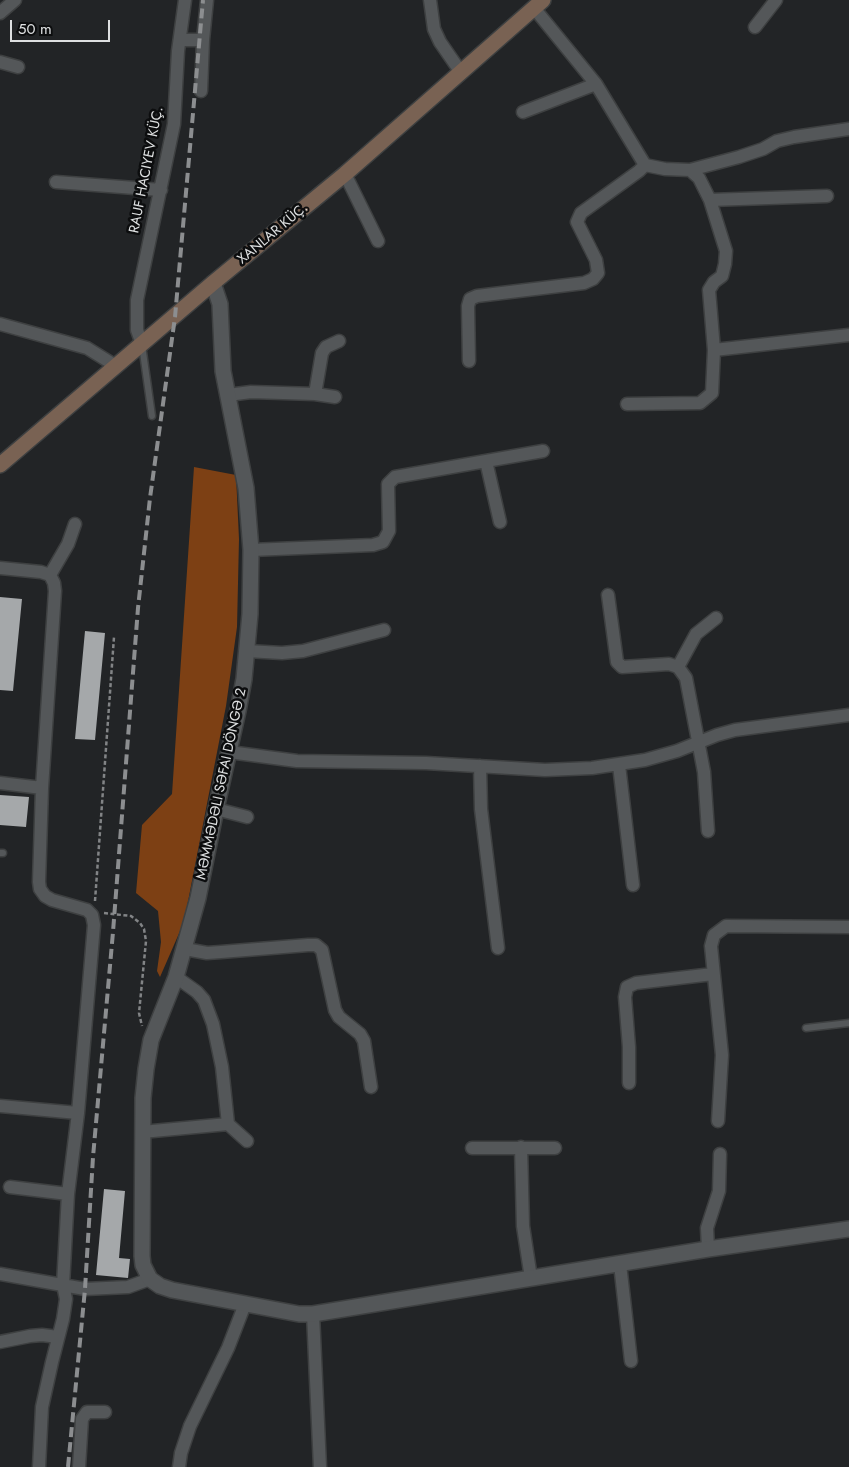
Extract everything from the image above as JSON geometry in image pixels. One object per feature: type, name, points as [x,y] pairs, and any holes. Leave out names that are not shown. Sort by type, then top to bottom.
[{"type":"main road","name":"XANLAR KÜÇ.","points":[[0,465],[344,174],[539,4]]},
{"type":"street","points":[[142,344],[137,330],[137,300],[174,124],[185,0]]},
{"type":"street","points":[[201,90],[207,0]]},
{"type":"street","points":[[430,0],[434,29],[440,42],[460,71]]},
{"type":"street","points":[[755,27],[776,0]]},
{"type":"street","points":[[0,14],[12,1]]},
{"type":"street","points":[[539,4],[596,84],[645,165],[665,169],[690,170],[739,157],[763,149],[777,141],[849,129]]},
{"type":"street","points":[[180,40],[203,40]]},
{"type":"street","points":[[0,62],[18,67]]},
{"type":"street","points":[[523,112],[596,84]]},
{"type":"street","points":[[469,361],[468,306],[470,299],[477,296],[584,283],[593,278],[598,273],[596,260],[578,222],[580,213],[645,165]]},
{"type":"street","points":[[627,404],[700,403],[712,393],[714,350],[710,290],[714,282],[722,276],[726,251],[710,200],[699,178],[690,170]]},
{"type":"street","points":[[344,174],[378,241]]},
{"type":"street","points":[[56,182],[161,190]]},
{"type":"street","points":[[710,200],[827,196]]},
{"type":"street","name":"MƏMMƏDƏLI SƏFAI DÖNGƏ 2","points":[[150,1279],[143,1265],[142,1256],[142,1098],[146,1069],[151,1040],[176,977],[198,898],[242,687],[247,651],[251,589],[251,550],[246,488],[223,371],[220,304],[213,283]]},
{"type":"street","points":[[0,324],[87,348],[116,366]]},
{"type":"street","points":[[714,350],[849,335]]},
{"type":"street","points":[[315,394],[322,353],[326,347],[339,341]]},
{"type":"street","points":[[228,395],[250,392],[315,394],[335,397]]},
{"type":"street","points":[[251,550],[373,545],[383,542],[389,531],[388,484],[395,477],[543,451]]},
{"type":"street","points":[[486,461],[500,522]]},
{"type":"street","points":[[50,575],[68,544],[75,524]]},
{"type":"street","points":[[0,568],[41,572],[50,575],[54,583],[42,788],[39,882],[40,889],[45,896],[52,900],[80,907],[92,915],[94,940],[78,1113],[68,1194],[63,1285],[66,1300],[42,1408],[39,1467]]},
{"type":"street","points":[[608,595],[617,662],[622,667],[669,664],[678,667],[686,678],[704,772],[708,830]]},
{"type":"street","points":[[678,667],[696,634],[716,618]]},
{"type":"street","points":[[247,651],[275,653],[303,651],[384,630]]},
{"type":"street","points":[[229,752],[298,761],[426,763],[565,770],[619,765],[669,754],[735,730],[849,715]]},
{"type":"street","points":[[619,765],[632,885]]},
{"type":"street","points":[[480,766],[480,809],[498,948]]},
{"type":"street","points":[[0,783],[42,788]]},
{"type":"street","points":[[216,809],[247,818]]},
{"type":"street","points":[[718,1121],[722,1055],[710,946],[714,935],[726,926],[849,928]]},
{"type":"street","points":[[185,949],[207,953],[308,945],[316,946],[322,950],[335,1010],[339,1018],[360,1034],[364,1041],[371,1087]]},
{"type":"street","points":[[629,1083],[629,1047],[625,997],[627,987],[636,983],[713,974]]},
{"type":"street","points":[[176,977],[197,992],[204,1000],[213,1024],[222,1067],[228,1124],[247,1141]]},
{"type":"street","points":[[0,1106],[78,1113]]},
{"type":"street","points":[[142,1132],[228,1124]]},
{"type":"street","points":[[522,1147],[523,1226],[531,1278]]},
{"type":"street","points":[[472,1148],[555,1148]]},
{"type":"street","points":[[708,1249],[707,1228],[719,1191],[720,1154]]},
{"type":"street","points":[[10,1187],[68,1194]]},
{"type":"street","points":[[0,1274],[85,1289],[121,1288],[138,1285],[150,1279],[160,1286],[172,1290],[299,1314],[313,1314],[708,1249],[849,1229]]},
{"type":"street","points":[[620,1264],[630,1361]]},
{"type":"street","points":[[179,1467],[181,1453],[190,1426],[228,1348],[245,1304]]},
{"type":"street","points":[[313,1314],[320,1467]]},
{"type":"street","points":[[0,1342],[30,1336],[58,1337]]},
{"type":"street","points":[[79,1467],[82,1419],[87,1412],[105,1412]]},
{"type":"lane","points":[[142,344],[152,416]]},
{"type":"lane","points":[[806,1028],[849,1023]]},
{"type":"path","points":[[114,637],[95,901],[92,915],[119,914],[131,916],[144,929],[146,941],[139,1013],[141,1024],[151,1040]]},
{"type":"shaded area","points":[[194,467],[236,475],[239,539],[237,627],[226,706],[184,922],[160,977],[157,971],[161,942],[158,911],[136,893],[142,825],[172,794]]},
{"type":"building","points":[[0,597],[22,599],[13,691],[0,690]]},
{"type":"building","points":[[85,631],[105,633],[95,740],[75,739]]},
{"type":"building","points":[[0,795],[29,797],[26,827],[0,825]]},
{"type":"building","points":[[104,1189],[125,1191],[119,1258],[130,1259],[128,1278],[96,1275]]},
{"type":"railway","points":[[68,1467],[85,1289],[93,1157],[113,932],[138,608],[150,498],[175,317],[203,0]]}]
